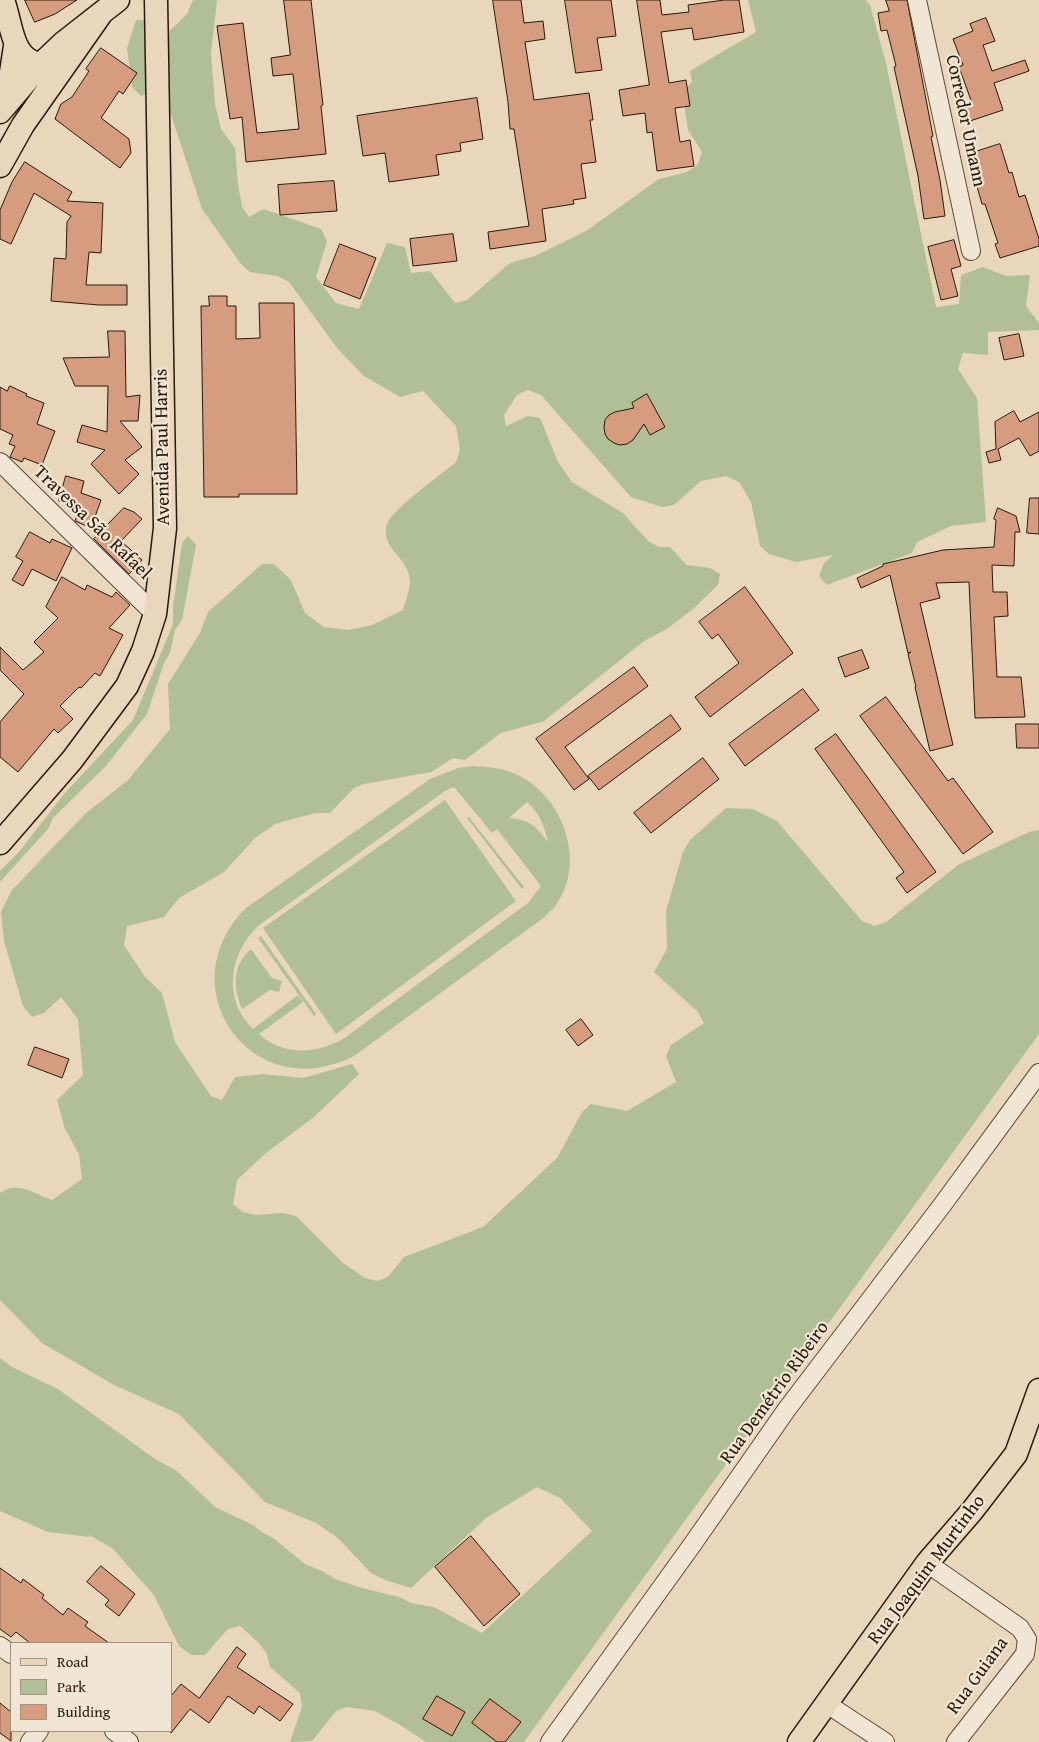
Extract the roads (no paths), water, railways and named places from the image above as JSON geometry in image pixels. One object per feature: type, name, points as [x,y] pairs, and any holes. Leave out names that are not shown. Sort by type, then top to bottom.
[{"type":"main road","name":"Avenida Paul Harris","points":[[0,843],[72,760],[127,686],[144,651],[155,614],[165,528],[156,0]]},
{"type":"main road","points":[[0,125],[15,46],[6,7]]},
{"type":"main road","points":[[0,69],[8,45],[6,7]]},
{"type":"main road","points":[[3,107],[41,64],[63,43],[109,7]]},
{"type":"main road","points":[[0,166],[23,126],[109,7]]},
{"type":"main road","points":[[15,46],[29,61],[41,64]]},
{"type":"main road","name":"Rua Joaquim Murtinho","points":[[799,1742],[928,1564],[1016,1454],[1039,1390]]},
{"type":"street","name":"Corredor Umann","points":[[917,0],[971,251]]},
{"type":"street","name":"Travessa São Rafael","points":[[0,462],[155,614]]},
{"type":"street","name":"Rua Demétrio Ribeiro","points":[[550,1742],[788,1409],[944,1204],[1039,1073]]},
{"type":"street","name":"Rua Guiana","points":[[928,1564],[1020,1628],[1027,1639],[1025,1654],[956,1742]]},
{"type":"street","points":[[827,1704],[884,1742]]},
{"type":"street","points":[[30,1742],[38,1732]]},
{"type":"street","points":[[115,1732],[129,1742]]}]
